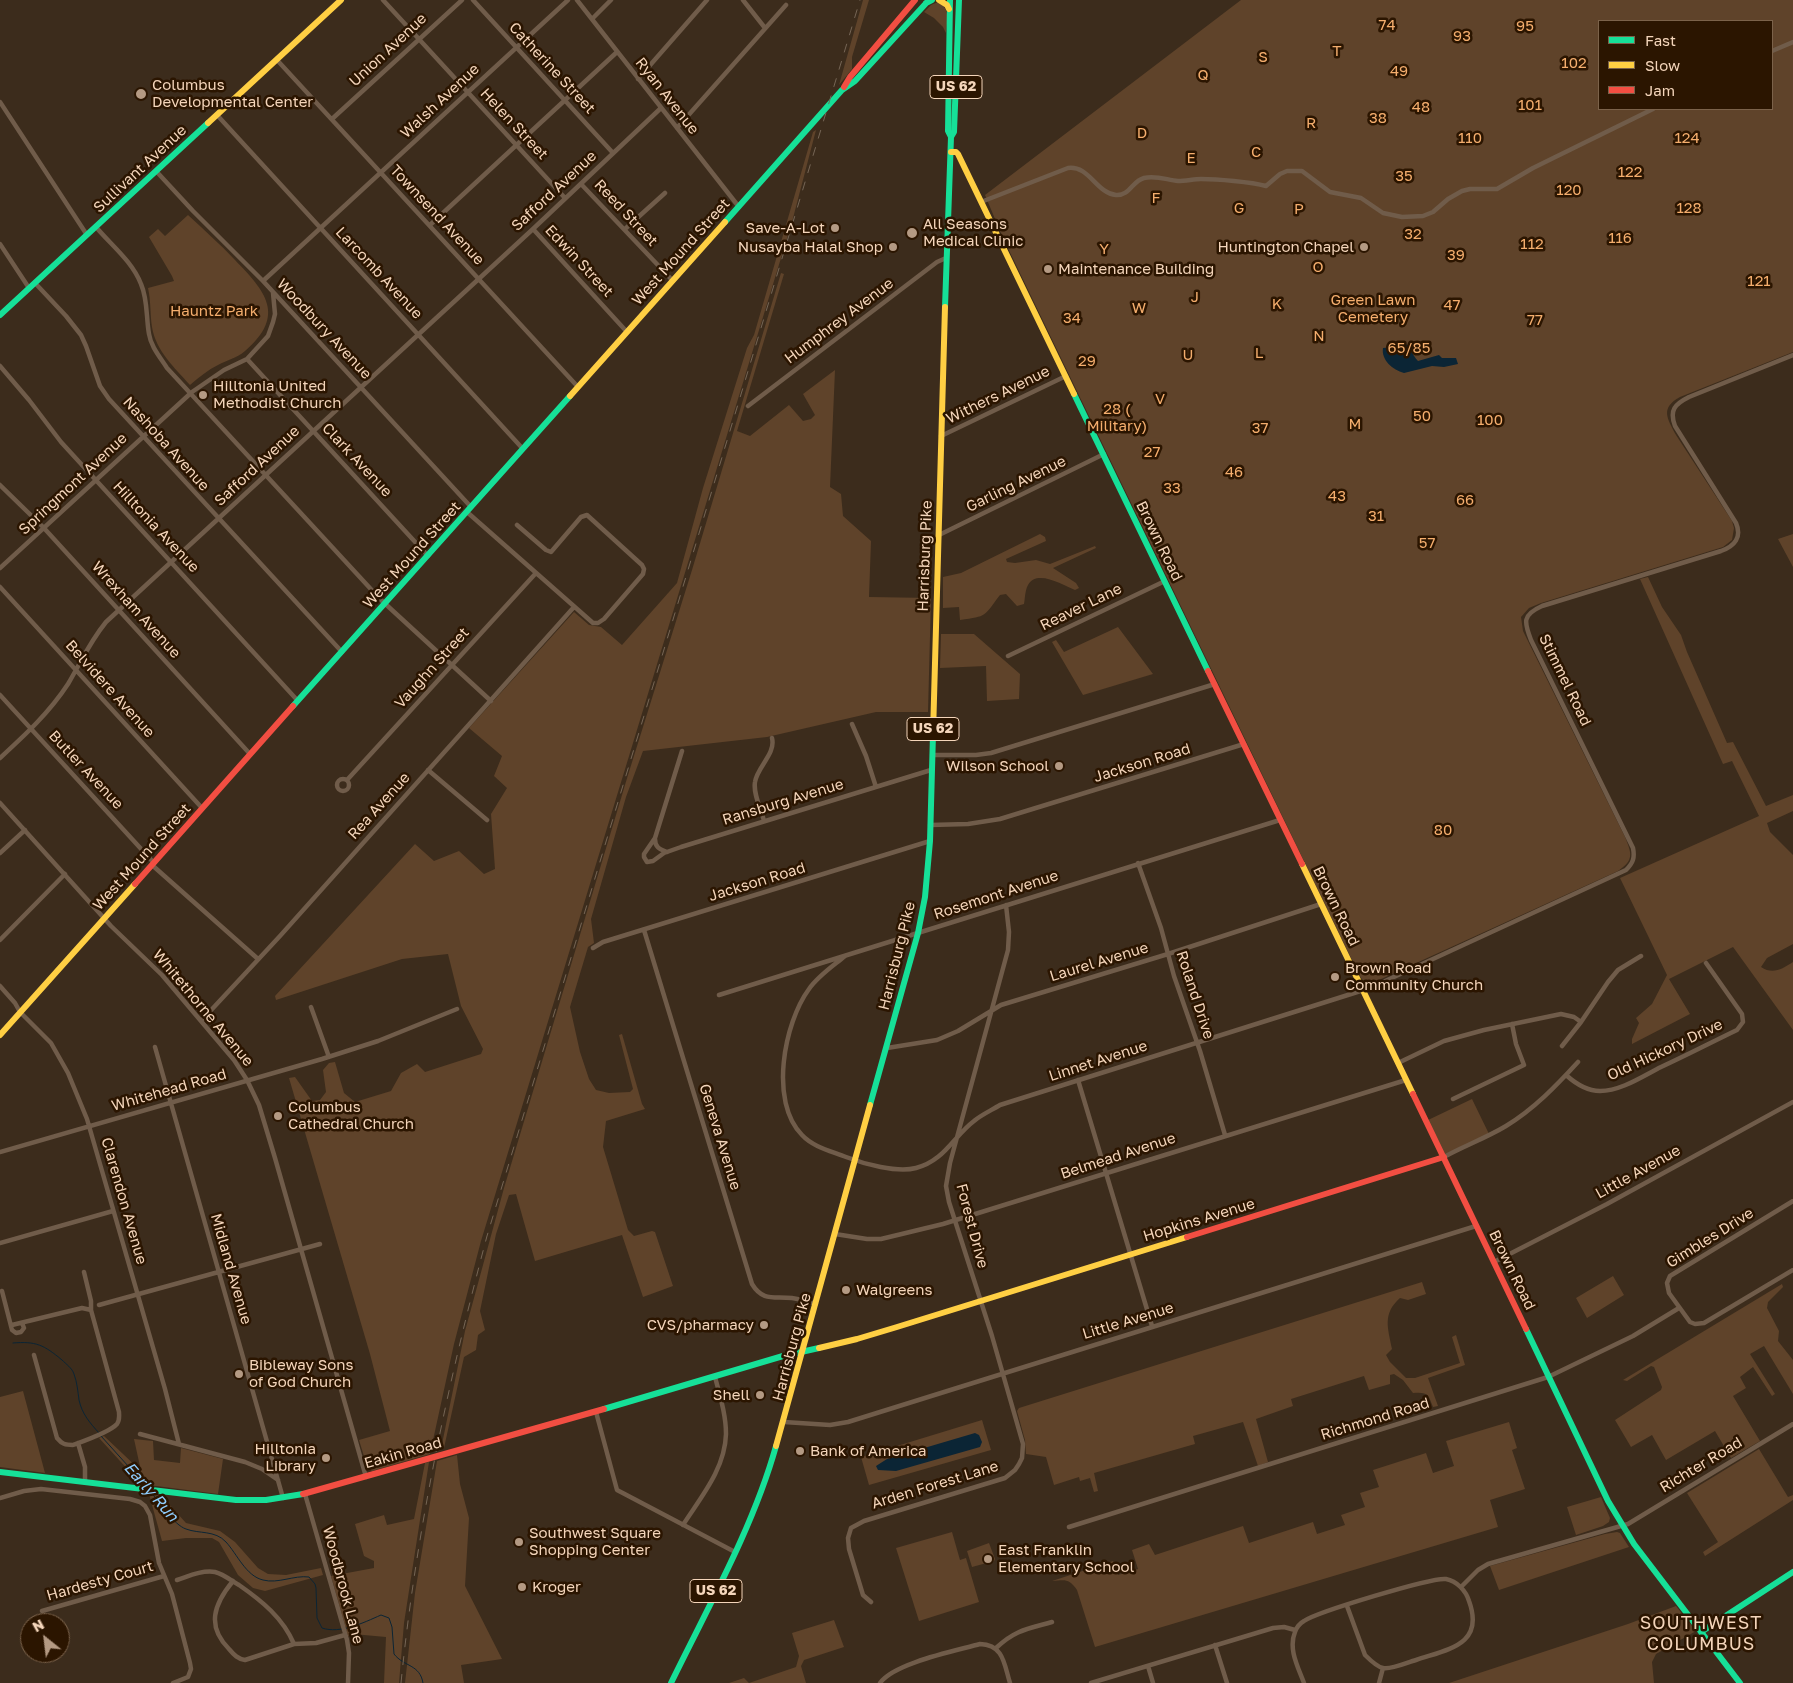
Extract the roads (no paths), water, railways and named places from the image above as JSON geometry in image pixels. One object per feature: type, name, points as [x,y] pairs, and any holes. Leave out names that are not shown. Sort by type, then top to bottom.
[{"type":"main road","name":"Sullivant Avenue","points":[[0,315],[341,0]]},
{"type":"main road","name":"West Mound Street","points":[[0,1035],[739,207],[842,90],[915,0]]},
{"type":"main road","points":[[939,0],[947,5],[951,15]]},
{"type":"main road","name":"Harrisburg Pike","points":[[671,1683],[767,1480],[918,933],[930,841],[946,258],[951,152],[951,137],[948,131],[950,0]]},
{"type":"main road","name":"Harrisburg Pike","points":[[951,137],[954,132],[959,0]]},
{"type":"main road","name":"West Mound Street","points":[[842,90],[855,81],[929,1]]},
{"type":"main road","name":"Brown Road","points":[[951,152],[958,154],[1322,904],[1605,1495],[1622,1526],[1642,1556],[1740,1683]]},
{"type":"main road","name":"Hopkins Avenue","points":[[803,1352],[857,1339],[1444,1157]]},
{"type":"main road","name":"Eakin Road","points":[[0,1472],[236,1500],[283,1498],[305,1494],[366,1477],[803,1352]]},
{"type":"main road","points":[[1701,1632],[1793,1572]]},
{"type":"street","name":"Helen Street","points":[[383,0],[565,198]]},
{"type":"street","name":"Union Avenue","points":[[332,119],[462,0]]},
{"type":"street","name":"Catherine Street","points":[[473,0],[613,153]]},
{"type":"street","name":"Walsh Avenue","points":[[263,281],[568,0]]},
{"type":"street","name":"Ryan Avenue","points":[[577,0],[739,207]]},
{"type":"street","points":[[592,20],[611,0]]},
{"type":"street","points":[[638,79],[707,0]]},
{"type":"street","points":[[743,0],[765,28]]},
{"type":"street","points":[[677,128],[786,5]]},
{"type":"street","points":[[1773,51],[1793,42]]},
{"type":"street","points":[[430,225],[617,52]]},
{"type":"street","name":"Townsend Avenue","points":[[277,60],[578,387]]},
{"type":"street","points":[[0,102],[87,235]]},
{"type":"street","name":"Safford Avenue","points":[[0,758],[32,729],[50,708],[68,684],[95,636],[119,610],[533,229],[661,108]]},
{"type":"street","points":[[981,202],[1068,168],[1075,167],[1087,174],[1091,180],[1108,192],[1119,195],[1126,193],[1136,182],[1146,177],[1178,181],[1209,179],[1266,186],[1280,174],[1295,170],[1302,171],[1330,192],[1361,198],[1383,213],[1402,216],[1423,216],[1433,212],[1448,199],[1462,191],[1497,189],[1533,168],[1651,110]]},
{"type":"street","name":"Larcomb Avenue","points":[[217,115],[523,449]]},
{"type":"street","name":"Woodbury Avenue","points":[[156,171],[263,281],[361,387],[469,510],[589,620],[598,623],[604,619],[641,578],[644,567],[585,514],[551,552],[546,550],[517,525]]},
{"type":"street","name":"Reed Street","points":[[581,184],[673,280]]},
{"type":"street","points":[[625,230],[665,193]]},
{"type":"street","points":[[96,227],[135,270],[142,286],[146,302],[149,335],[156,352],[190,393],[385,604],[491,701]]},
{"type":"street","name":"Edwin Street","points":[[533,229],[627,332]]},
{"type":"street","points":[[0,244],[29,288]]},
{"type":"street","name":"Humphrey Avenue","points":[[748,406],[937,262],[946,258]]},
{"type":"street","name":"Nashoba Avenue","points":[[35,282],[81,334],[100,386],[109,399],[342,652]]},
{"type":"street","name":"Springmont Avenue","points":[[0,568],[190,393],[224,370],[247,359],[268,336],[273,322],[273,292]]},
{"type":"street","name":"Stimmel Road","points":[[1363,990],[1626,870],[1632,864],[1634,848],[1531,640],[1526,626],[1526,617],[1532,610],[1542,606],[1721,551],[1733,544],[1738,538],[1739,530],[1736,523],[1675,426],[1672,418],[1673,410],[1680,401],[1793,355]]},
{"type":"street","name":"Clark Avenue","points":[[247,359],[428,556]]},
{"type":"street","name":"Hilltonia Avenue","points":[[0,366],[61,442],[298,701]]},
{"type":"street","name":"Withers Avenue","points":[[941,436],[1066,376]]},
{"type":"street","name":"Garling Avenue","points":[[939,535],[1104,454]]},
{"type":"street","name":"Wrexham Avenue","points":[[0,486],[44,528],[250,754]]},
{"type":"street","name":"Vaughn Street","points":[[347,780],[536,573]]},
{"type":"street","name":"Reaver Lane","points":[[1008,656],[1164,581]]},
{"type":"street","name":"Belvidere Avenue","points":[[0,587],[202,808]]},
{"type":"street","name":"Rea Avenue","points":[[201,1021],[574,607]]},
{"type":"street","points":[[932,755],[991,753],[1215,684]]},
{"type":"street","name":"Butler Avenue","points":[[0,695],[153,864],[258,959]]},
{"type":"street","points":[[852,724],[866,756],[876,787]]},
{"type":"street","points":[[764,821],[754,784],[757,773],[769,755],[773,742],[772,738]]},
{"type":"street","name":"Jackson Road","points":[[930,825],[968,824],[1000,819],[1244,744]]},
{"type":"street","points":[[667,852],[659,849],[655,844],[654,838],[682,750]]},
{"type":"street","points":[[428,770],[487,820]]},
{"type":"street","name":"Ransburg Avenue","points":[[654,838],[644,854],[645,860],[648,862],[667,852],[931,770]]},
{"type":"street","name":"Whitethorne Avenue","points":[[0,803],[110,926],[162,975],[234,1060],[247,1080],[259,1105],[366,1477]]},
{"type":"street","name":"Rosemont Avenue","points":[[719,995],[1280,820]]},
{"type":"street","points":[[0,853],[25,830]]},
{"type":"street","name":"Jackson Road","points":[[593,948],[603,942],[930,841]]},
{"type":"street","name":"Roland Drive","points":[[1138,863],[1161,928],[1225,1135]]},
{"type":"street","points":[[0,940],[65,874]]},
{"type":"street","name":"Laurel Avenue","points":[[887,1048],[937,1040],[958,1031],[1001,1005],[1322,904]]},
{"type":"street","name":"Forest Drive","points":[[1006,905],[1010,932],[1008,950],[948,1169],[946,1186],[954,1220],[981,1301],[1022,1438],[1023,1451],[1019,1464]]},
{"type":"street","name":"Geneva Avenue","points":[[644,930],[752,1284],[764,1296],[792,1298],[816,1304]]},
{"type":"street","name":"Linnet Avenue","points":[[845,956],[813,983],[800,1002],[786,1048],[783,1087],[786,1106],[802,1136],[820,1147],[856,1161],[898,1169],[913,1168],[933,1160],[974,1121],[1000,1106],[1363,990]]},
{"type":"street","points":[[1562,1046],[1618,970],[1641,956]]},
{"type":"street","name":"Old Hickory Drive","points":[[1566,1075],[1579,1085],[1590,1090],[1612,1090],[1737,1030],[1743,1022],[1742,1014],[1706,963]]},
{"type":"street","name":"Clarendon Avenue","points":[[0,986],[15,1003],[20,1012],[51,1044],[68,1073],[89,1126],[165,1389],[178,1444]]},
{"type":"street","points":[[311,1007],[329,1057]]},
{"type":"street","name":"Whitehead Road","points":[[0,1152],[329,1057],[378,1041],[457,1009]]},
{"type":"street","points":[[1398,1063],[1444,1041],[1512,1024],[1561,1014],[1568,1015],[1581,1022]]},
{"type":"street","points":[[1453,1099],[1524,1065],[1516,1044],[1512,1024]]},
{"type":"street","name":"Midland Avenue","points":[[155,1047],[283,1498]]},
{"type":"street","name":"Hopkins Avenue","points":[[1444,1157],[1505,1126],[1542,1099],[1578,1062]]},
{"type":"street","points":[[1078,1080],[1152,1326]]},
{"type":"street","name":"Belmead Avenue","points":[[835,1234],[867,1239],[881,1239],[901,1235],[1406,1080]]},
{"type":"street","name":"Little Avenue","points":[[1494,1262],[1607,1204],[1793,1102]]},
{"type":"street","name":"Gimbles Drive","points":[[1679,1308],[1669,1293],[1667,1283],[1670,1276],[1793,1201]]},
{"type":"street","points":[[0,1243],[113,1211]]},
{"type":"street","name":"Little Avenue","points":[[784,1422],[830,1424],[848,1422],[1476,1226]]},
{"type":"street","points":[[99,1305],[320,1244]]},
{"type":"street","points":[[1679,1308],[1690,1322],[1695,1324],[1704,1323],[1793,1270]]},
{"type":"street","points":[[34,1355],[57,1438],[61,1443],[67,1445],[78,1443],[99,1434],[117,1423],[120,1418],[91,1310],[91,1300],[84,1272]]},
{"type":"street","points":[[2,1291],[14,1332],[19,1333],[24,1328],[22,1323]]},
{"type":"street","points":[[12,1326],[82,1308],[91,1310]]},
{"type":"street","name":"Richmond Road","points":[[1069,1527],[1548,1377],[1633,1336],[1679,1308]]},
{"type":"street","points":[[683,1525],[714,1478],[724,1448],[726,1433],[724,1409],[715,1377]]},
{"type":"street","points":[[596,1412],[617,1490],[734,1552]]},
{"type":"street","name":"Richter Road","points":[[1461,1587],[1478,1570],[1488,1564],[1628,1524],[1793,1424]]},
{"type":"street","points":[[140,1434],[245,1462],[262,1469],[278,1480]]},
{"type":"street","points":[[78,1443],[85,1467],[85,1482]]},
{"type":"street","name":"Arden Forest Lane","points":[[853,1527],[999,1480],[1011,1474],[1019,1464]]},
{"type":"street","points":[[0,1498],[24,1491],[41,1489],[130,1499],[140,1502],[150,1515],[159,1564],[172,1594],[191,1669],[190,1674],[185,1679],[173,1683]]},
{"type":"street","name":"Woodbrook Lane","points":[[305,1494],[344,1630],[349,1653],[348,1683]]},
{"type":"street","points":[[847,1524],[853,1527],[848,1538],[849,1549],[863,1596],[871,1602]]},
{"type":"street","points":[[177,1580],[208,1572],[220,1573],[270,1609],[294,1644]]},
{"type":"street","name":"Hardesty Court","points":[[42,1611],[164,1576]]},
{"type":"street","points":[[1304,1683],[1293,1653],[1292,1641],[1295,1630],[1302,1622],[1312,1616],[1434,1580],[1445,1579],[1461,1587],[1469,1599],[1473,1627],[1466,1640],[1454,1647],[1397,1666],[1383,1668],[1365,1655],[1347,1606]]},
{"type":"street","points":[[233,1581],[218,1602],[215,1614],[217,1631],[227,1648],[238,1658],[245,1660],[294,1644],[316,1643],[344,1630]]},
{"type":"street","points":[[996,1648],[1014,1633],[1052,1622]]},
{"type":"street","points":[[1091,1683],[1274,1628],[1284,1627],[1295,1630]]},
{"type":"street","points":[[880,1683],[883,1678],[900,1668],[980,1644],[996,1648],[1002,1658],[1010,1683]]},
{"type":"street","points":[[1215,1645],[1227,1683]]},
{"type":"street","points":[[1148,1666],[1153,1683]]},
{"type":"street","points":[[1379,1683],[1383,1668]]},
{"type":"water","points":[[1400,341],[1408,346],[1418,361],[1439,355],[1442,358],[1456,358],[1458,364],[1444,367],[1432,366],[1404,373],[1400,372],[1386,360],[1383,348],[1395,347]]},
{"type":"water","points":[[975,1433],[979,1435],[982,1442],[980,1447],[896,1471],[878,1470],[876,1466],[887,1459]]},
{"type":"waterway","name":"Early Run","points":[[13,1343],[39,1345],[69,1366],[75,1377],[82,1410],[99,1433]]},
{"type":"waterway","name":"Early Run","points":[[101,1436],[147,1487]]},
{"type":"waterway","name":"Early Run","points":[[151,1492],[167,1513],[181,1527],[222,1538],[242,1564],[257,1578],[274,1581],[309,1577],[315,1584],[317,1618],[322,1628],[344,1629],[381,1615],[389,1618],[392,1627],[394,1654],[419,1672],[423,1683]]},
{"type":"railway","points":[[401,1683],[415,1570],[435,1458],[459,1346],[487,1236],[860,0]]},
{"type":"place","name":"Columbus Developmental Center","points":[[141,94]]},
{"type":"place","name":"Save-A-Lot","points":[[835,228]]},
{"type":"place","name":"All Seasons Medical Clinic","points":[[912,233]]},
{"type":"place","name":"Nusayba Halal Shop","points":[[893,247]]},
{"type":"place","name":"Huntington Chapel","points":[[1364,247]]},
{"type":"place","name":"Maintenance Building","points":[[1048,269]]},
{"type":"place","name":"Hilltonia United Methodist Church","points":[[203,395]]},
{"type":"place","name":"Wilson School","points":[[1059,766]]},
{"type":"place","name":"Brown Road Community Church","points":[[1335,977]]},
{"type":"place","name":"Columbus Cathedral Church","points":[[278,1116]]},
{"type":"place","name":"Walgreens","points":[[846,1290]]},
{"type":"place","name":"CVS/pharmacy","points":[[764,1325]]},
{"type":"place","name":"Bibleway Sons of God Church","points":[[239,1374]]},
{"type":"place","name":"Shell","points":[[760,1395]]},
{"type":"place","name":"Bank of America","points":[[800,1451]]},
{"type":"place","name":"Hilltonia Library","points":[[326,1458]]},
{"type":"place","name":"Southwest Square Shopping Center","points":[[519,1542]]},
{"type":"place","name":"East Franklin Elementary School","points":[[988,1559]]},
{"type":"place","name":"Kroger","points":[[522,1587]]},
{"type":"district","name":"SOUTHWEST COLUMBUS","points":[[1701,1634]]},
{"type":"park label","name":"74","points":[[1387,25]]},
{"type":"park label","name":"95","points":[[1525,26]]},
{"type":"park label","name":"93","points":[[1462,36]]},
{"type":"park label","name":"T","points":[[1337,51]]},
{"type":"park label","name":"S","points":[[1263,57]]},
{"type":"park label","name":"102","points":[[1574,63]]},
{"type":"park label","name":"49","points":[[1399,71]]},
{"type":"park label","name":"Q","points":[[1203,75]]},
{"type":"park label","name":"101","points":[[1530,105]]},
{"type":"park label","name":"48","points":[[1421,107]]},
{"type":"park label","name":"38","points":[[1378,118]]},
{"type":"park label","name":"R","points":[[1311,123]]},
{"type":"park label","name":"D","points":[[1142,133]]},
{"type":"park label","name":"110","points":[[1470,138]]},
{"type":"park label","name":"124","points":[[1687,138]]},
{"type":"park label","name":"C","points":[[1256,152]]},
{"type":"park label","name":"E","points":[[1191,158]]},
{"type":"park label","name":"122","points":[[1630,172]]},
{"type":"park label","name":"35","points":[[1404,176]]},
{"type":"park label","name":"120","points":[[1569,190]]},
{"type":"park label","name":"F","points":[[1156,198]]},
{"type":"park label","name":"G","points":[[1239,208]]},
{"type":"park label","name":"128","points":[[1689,208]]},
{"type":"park label","name":"P","points":[[1299,209]]},
{"type":"park label","name":"32","points":[[1413,234]]},
{"type":"park label","name":"116","points":[[1620,238]]},
{"type":"park label","name":"112","points":[[1532,244]]},
{"type":"park label","name":"Y","points":[[1104,249]]},
{"type":"park label","name":"39","points":[[1456,255]]},
{"type":"park label","name":"O","points":[[1318,267]]},
{"type":"park label","name":"121","points":[[1759,281]]},
{"type":"park label","name":"J","points":[[1195,297]]},
{"type":"park label","name":"K","points":[[1277,304]]},
{"type":"park label","name":"47","points":[[1452,305]]},
{"type":"park label","name":"W","points":[[1139,308]]},
{"type":"park label","name":"Green Lawn Cemetery","points":[[1373,308]]},
{"type":"park label","name":"Hauntz Park","points":[[214,311]]},
{"type":"park label","name":"34","points":[[1072,318]]},
{"type":"park label","name":"77","points":[[1535,320]]},
{"type":"park label","name":"N","points":[[1319,336]]},
{"type":"park label","name":"65/85","points":[[1409,348]]},
{"type":"park label","name":"L","points":[[1259,353]]},
{"type":"park label","name":"U","points":[[1188,355]]},
{"type":"park label","name":"29","points":[[1087,361]]},
{"type":"park label","name":"V","points":[[1160,399]]},
{"type":"park label","name":"50","points":[[1422,416]]},
{"type":"park label","name":"28 ( Military)","points":[[1117,418]]},
{"type":"park label","name":"100","points":[[1490,420]]},
{"type":"park label","name":"M","points":[[1355,424]]},
{"type":"park label","name":"37","points":[[1260,428]]},
{"type":"park label","name":"27","points":[[1152,452]]},
{"type":"park label","name":"46","points":[[1234,472]]},
{"type":"park label","name":"33","points":[[1172,488]]},
{"type":"park label","name":"43","points":[[1337,496]]},
{"type":"park label","name":"66","points":[[1465,500]]},
{"type":"park label","name":"31","points":[[1376,516]]},
{"type":"park label","name":"57","points":[[1427,543]]},
{"type":"park label","name":"80","points":[[1443,830]]}]
